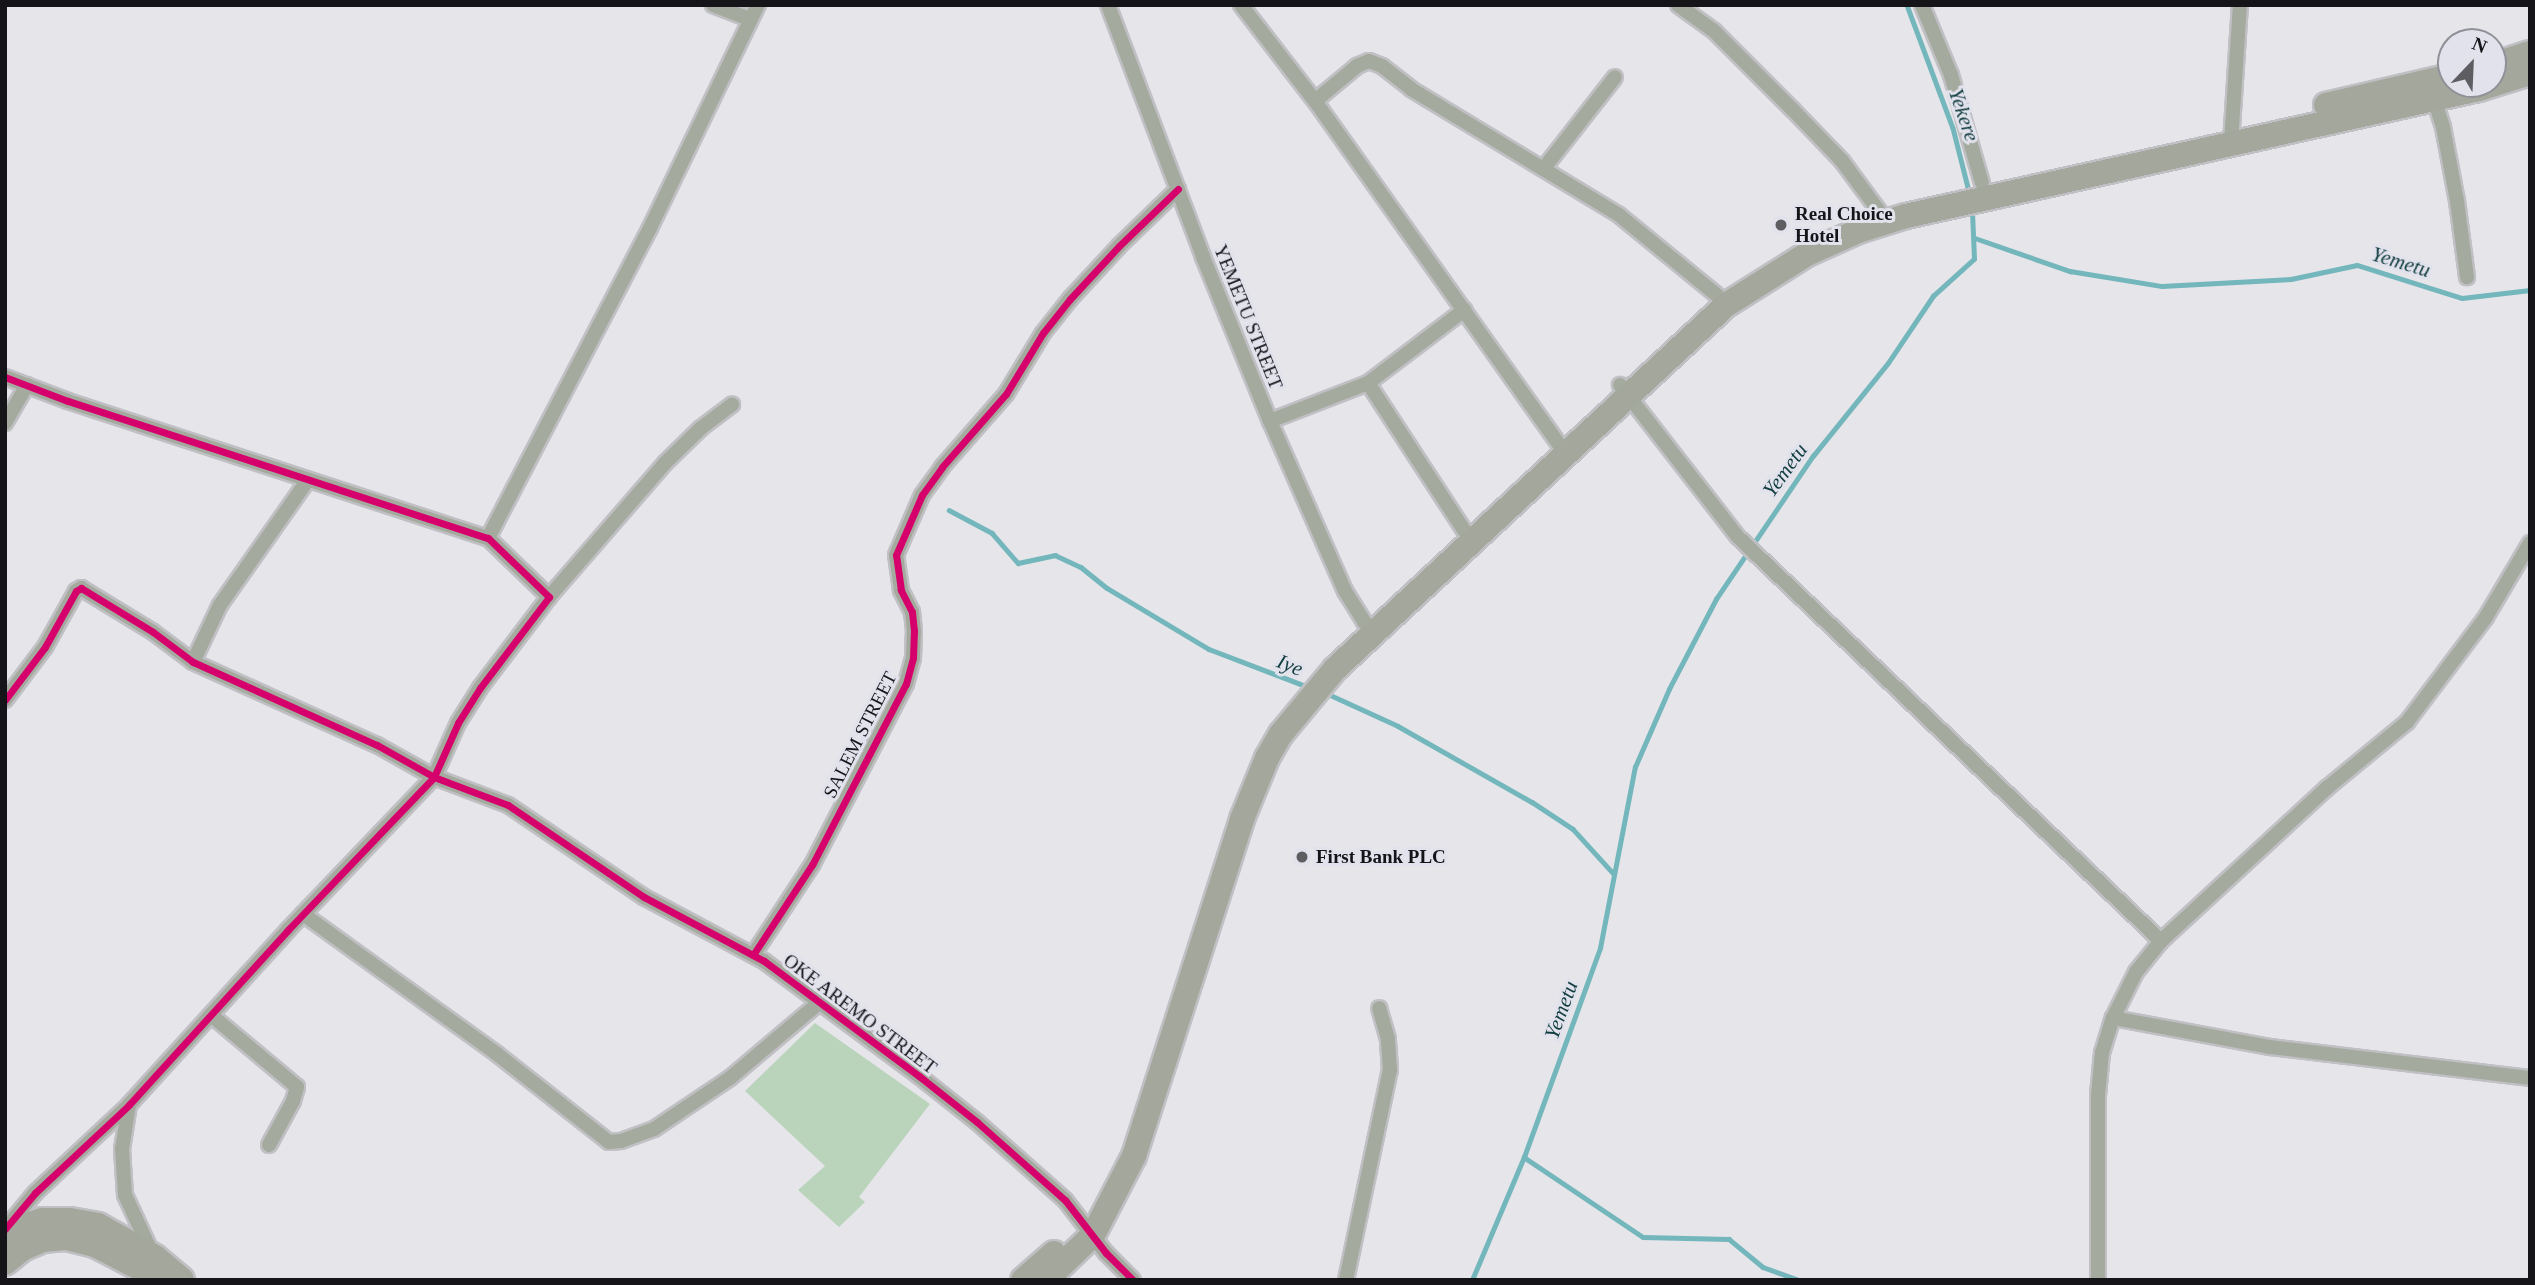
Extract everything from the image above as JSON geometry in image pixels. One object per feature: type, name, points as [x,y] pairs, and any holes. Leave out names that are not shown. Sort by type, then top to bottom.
[{"type":"highway","points":[[2507,60],[2530,53]]},
{"type":"highway","points":[[2507,76],[2530,73]]},
{"type":"highway","points":[[1369,627],[1624,390],[1718,296],[1738,279],[1824,231],[1879,211],[2232,135],[2437,86]]},
{"type":"highway","points":[[1046,1280],[1088,1228],[1134,1156],[1242,819],[1267,758],[1298,709],[1369,627],[1464,530],[1558,443],[1726,305],[1775,271],[1858,232],[1932,208],[1971,191]]},
{"type":"highway","points":[[5,1237],[18,1228],[42,1220],[70,1220],[98,1225],[156,1268]]},
{"type":"highway","points":[[1023,1280],[1088,1228]]},
{"type":"highway","points":[[5,1263],[22,1249],[43,1240],[67,1238],[95,1244],[182,1280]]},
{"type":"street","points":[[713,5],[750,19]]},
{"type":"street","points":[[488,538],[650,228],[758,5]]},
{"type":"street","name":"YEMETU STREET","points":[[1108,5],[1270,421],[1345,591],[1369,627]]},
{"type":"street","points":[[1241,5],[1315,101],[1558,443]]},
{"type":"street","points":[[1678,5],[1714,31],[1842,161],[1879,211]]},
{"type":"street","points":[[1922,5],[1951,75],[1971,191]]},
{"type":"street","points":[[2232,135],[2240,5]]},
{"type":"street","points":[[1315,101],[1357,66],[1369,61],[1619,215],[1718,296]]},
{"type":"street","points":[[1544,168],[1615,77]]},
{"type":"street","points":[[2440,98],[2467,277]]},
{"type":"street","name":"SALEM STREET","points":[[753,955],[812,864],[906,684],[913,658],[914,631],[912,612],[901,590],[896,555],[922,495],[942,467],[1006,394],[1043,333],[1070,299],[1119,246],[1178,189]]},
{"type":"street","points":[[1270,421],[1368,383],[1464,310]]},
{"type":"street","points":[[5,377],[307,481],[488,538],[549,597]]},
{"type":"street","points":[[1368,383],[1464,530]]},
{"type":"street","points":[[5,423],[27,385]]},
{"type":"street","points":[[1624,390],[1738,537],[2161,941]]},
{"type":"street","points":[[5,1229],[35,1193],[129,1105],[303,914],[434,777],[458,723],[480,688],[549,597],[665,463],[732,405]]},
{"type":"street","points":[[193,662],[220,605],[307,481]]},
{"type":"street","points":[[2098,1280],[2098,1095],[2102,1053],[2113,1018],[2136,972],[2161,941],[2326,788],[2407,722],[2486,617],[2530,543]]},
{"type":"street","name":"OKE AREMO STREET","points":[[5,700],[45,647],[76,591],[81,588],[153,632],[193,662],[365,740],[434,777],[508,805],[644,897],[753,955],[820,1002],[977,1122],[1065,1200],[1133,1280]]},
{"type":"street","points":[[303,914],[497,1054],[609,1142],[621,1141],[654,1129],[730,1078],[820,1002]]},
{"type":"street","points":[[1346,1280],[1390,1070],[1388,1039],[1379,1008]]},
{"type":"street","points":[[211,1015],[297,1087],[293,1101],[269,1145]]},
{"type":"street","points":[[2113,1018],[2270,1047],[2530,1078]]},
{"type":"street","points":[[129,1105],[122,1149],[125,1195],[156,1268]]},
{"type":"green space","points":[[815,1023],[930,1104],[859,1197],[865,1202],[839,1227],[798,1190],[825,1166],[745,1091]]},
{"type":"waterway","name":"Yekere","points":[[1907,5],[1953,128],[1970,195]]},
{"type":"waterway","name":"Yemetu","points":[[1472,1280],[1524,1157],[1600,948],[1635,767],[1669,689],[1716,599],[1813,456],[1888,363],[1933,296],[1974,259],[1972,211]]},
{"type":"waterway","name":"Yemetu","points":[[1975,238],[2070,271],[2162,286],[2291,279],[2357,265],[2462,298],[2530,290]]},
{"type":"waterway","name":"Iye","points":[[949,510],[992,533],[1018,563],[1055,555],[1081,567],[1107,588],[1209,649],[1311,688]]},
{"type":"waterway","name":"Iye","points":[[1326,693],[1398,726],[1532,802],[1573,829],[1614,874]]},
{"type":"waterway","points":[[1524,1157],[1643,1237],[1729,1239],[1763,1267],[1799,1280]]},
{"type":"cycle path","points":[[753,955],[812,865],[906,684],[913,658],[914,631],[912,612],[901,590],[896,555],[922,495],[942,467],[1006,394],[1043,333],[1070,299],[1119,246],[1178,189]]},
{"type":"cycle path","points":[[5,377],[68,401],[488,538],[549,597],[480,688],[458,723],[434,777],[288,930],[129,1105],[35,1193],[5,1229]]},
{"type":"cycle path","points":[[5,700],[45,647],[76,591],[81,588],[153,632],[193,662],[377,745],[434,777],[508,805],[644,897],[764,961],[919,1076],[977,1122],[1065,1200],[1106,1253],[1133,1280]]},
{"type":"place","name":"Real Choice Hotel","points":[[1781,225]]},
{"type":"place","name":"First Bank PLC","points":[[1302,857]]}]
